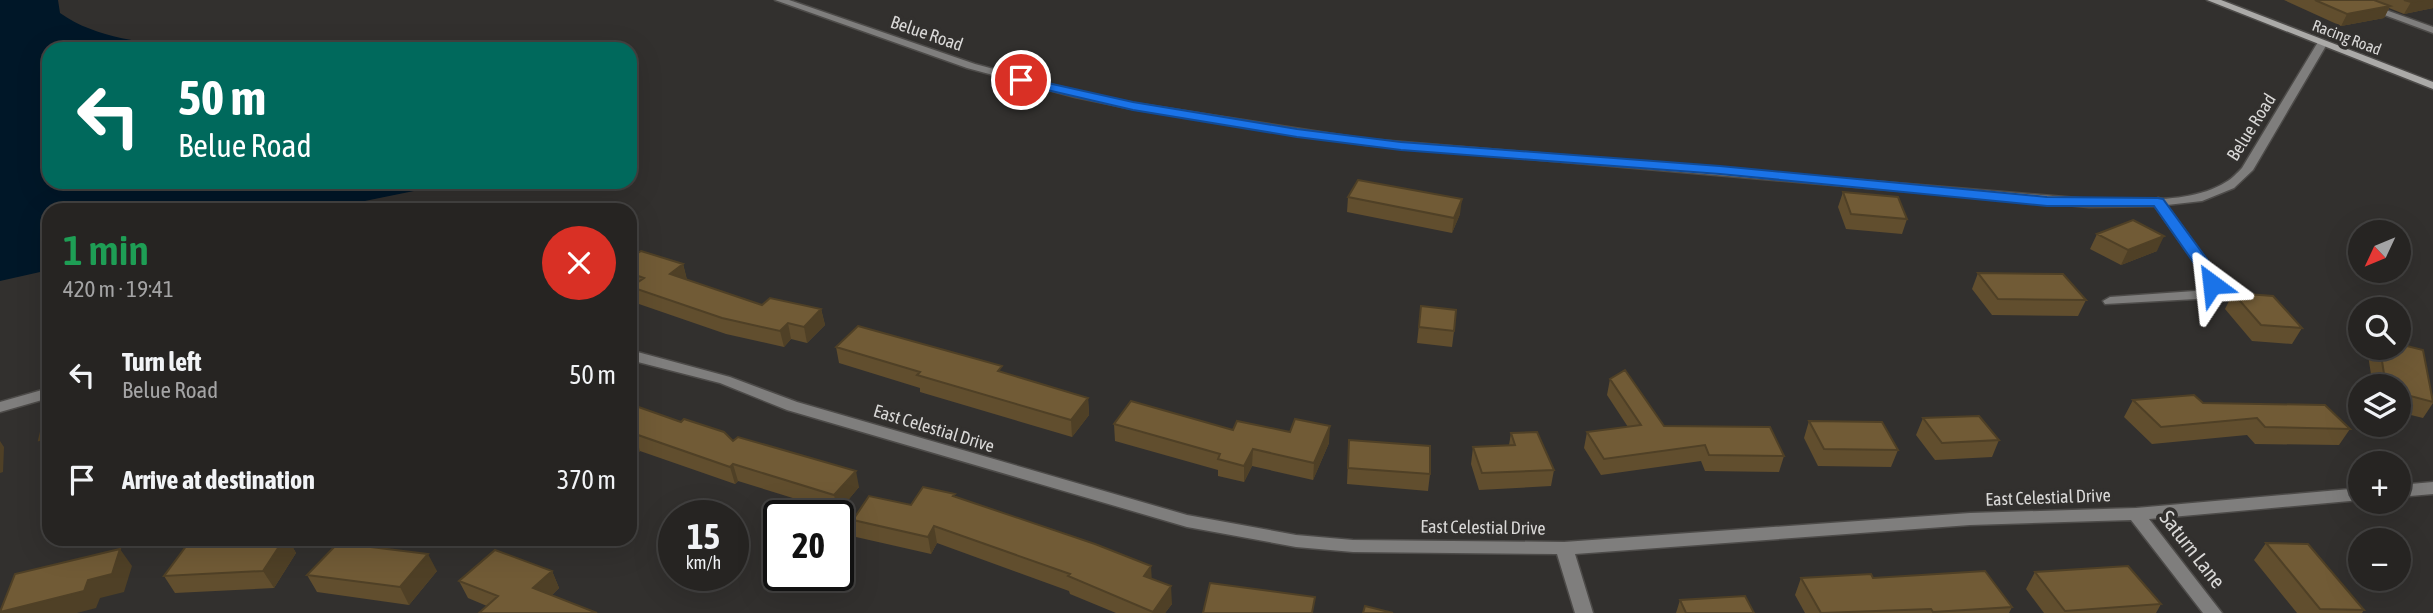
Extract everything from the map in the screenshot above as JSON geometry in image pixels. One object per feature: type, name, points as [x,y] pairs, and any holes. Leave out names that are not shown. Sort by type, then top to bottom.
[{"type":"street","name":"Belue Road","points":[[780,0],[925,51],[1021,80],[1133,106],[1297,133],[1494,155],[1720,170],[2047,201],[2158,202],[2202,197],[2239,178],[2322,44]]},
{"type":"street","name":"Racing Road","points":[[2212,0],[2433,86]]},
{"type":"street","points":[[2349,0],[2433,30]]},
{"type":"street","points":[[2110,301],[2196,296],[2207,292],[2212,284],[2211,276],[2158,202]]},
{"type":"street","name":"East Celestial Drive","points":[[637,357],[725,380],[792,406],[1187,521],[1241,532],[1353,546],[1564,548],[1969,519],[2136,514],[2348,495]]},
{"type":"street","points":[[0,407],[42,395]]},
{"type":"street","points":[[2411,490],[2433,488]]},
{"type":"street","name":"Saturn Lane","points":[[2136,514],[2213,613]]},
{"type":"street","points":[[1564,548],[1584,613]]},
{"type":"water","points":[[0,0],[58,0],[60,13],[74,22],[105,34],[146,42],[42,42],[42,189],[424,189],[355,203],[42,203],[42,272],[0,281]]},
{"type":"building","points":[[2315,0],[2374,0],[2390,6],[2347,14]]},
{"type":"building","points":[[1358,180],[1462,199],[1454,218],[1348,197]]},
{"type":"building","points":[[1843,192],[1898,197],[1907,219],[1851,214]]},
{"type":"building","points":[[2133,220],[2164,236],[2128,250],[2097,234]]},
{"type":"building","points":[[641,251],[683,264],[670,274],[762,305],[770,298],[821,309],[804,327],[788,323],[780,331],[722,318],[637,289],[637,283],[644,278],[637,276],[637,254]]},
{"type":"building","points":[[1978,273],[2063,274],[2086,300],[1998,299]]},
{"type":"building","points":[[2233,293],[2273,296],[2302,328],[2261,325]]},
{"type":"building","points":[[1421,306],[1456,310],[1454,331],[1419,327]]},
{"type":"building","points":[[858,326],[1002,366],[998,371],[1088,398],[1071,420],[917,375],[920,372],[836,347]]},
{"type":"building","points":[[2411,347],[2423,350],[2433,402],[2411,396],[2411,374],[2384,374],[2382,360],[2411,360]]},
{"type":"building","points":[[1625,370],[1664,426],[1770,427],[1784,456],[1709,455],[1705,445],[1604,459],[1587,432],[1641,425],[1610,379]]},
{"type":"building","points":[[2194,395],[2203,403],[2325,405],[2348,429],[2265,427],[2257,418],[2161,427],[2133,400]]},
{"type":"building","points":[[1131,401],[1233,430],[1237,421],[1290,432],[1295,419],[1330,426],[1314,463],[1253,449],[1244,466],[1218,459],[1220,454],[1114,424]]},
{"type":"building","points":[[637,406],[681,422],[684,419],[724,432],[733,441],[738,437],[856,471],[834,495],[733,464],[730,467],[637,435]]},
{"type":"building","points":[[1979,416],[1999,440],[1942,443],[1923,418]]},
{"type":"building","points":[[1809,421],[1882,422],[1898,450],[1824,449]]},
{"type":"building","points":[[1537,432],[1554,470],[1482,473],[1473,447],[1515,445],[1511,433]]},
{"type":"building","points":[[1349,440],[1430,446],[1430,474],[1348,468]]},
{"type":"building","points":[[923,487],[955,494],[953,496],[1151,566],[1144,576],[1171,586],[1153,612],[1068,576],[1070,574],[934,526],[928,537],[854,520],[869,496],[911,505]]},
{"type":"building","points":[[2266,543],[2308,544],[2364,610],[2320,609]]},
{"type":"building","points":[[186,546],[279,546],[263,571],[164,576]]},
{"type":"building","points":[[335,546],[363,546],[428,554],[400,587],[307,575]]},
{"type":"building","points":[[120,549],[112,574],[88,580],[84,591],[0,612],[15,574]]},
{"type":"building","points":[[495,550],[552,571],[533,588],[597,613],[479,613],[498,596],[459,581]]},
{"type":"building","points":[[2128,566],[2161,604],[2065,611],[2035,572]]},
{"type":"building","points":[[1985,571],[2012,607],[1933,612],[1931,609],[1821,613],[1801,578],[1871,574],[1873,578]]},
{"type":"building","points":[[1210,583],[1315,597],[1312,613],[1203,613]]},
{"type":"building","points":[[1745,596],[1754,613],[1686,613],[1680,600]]},
{"type":"building","points":[[1365,606],[1393,613],[1363,613]]},
{"type":"route","points":[[1021,80],[1133,106],[1297,133],[1401,146],[1720,170],[2047,201],[2158,202],[2211,276],[2212,284]]}]
